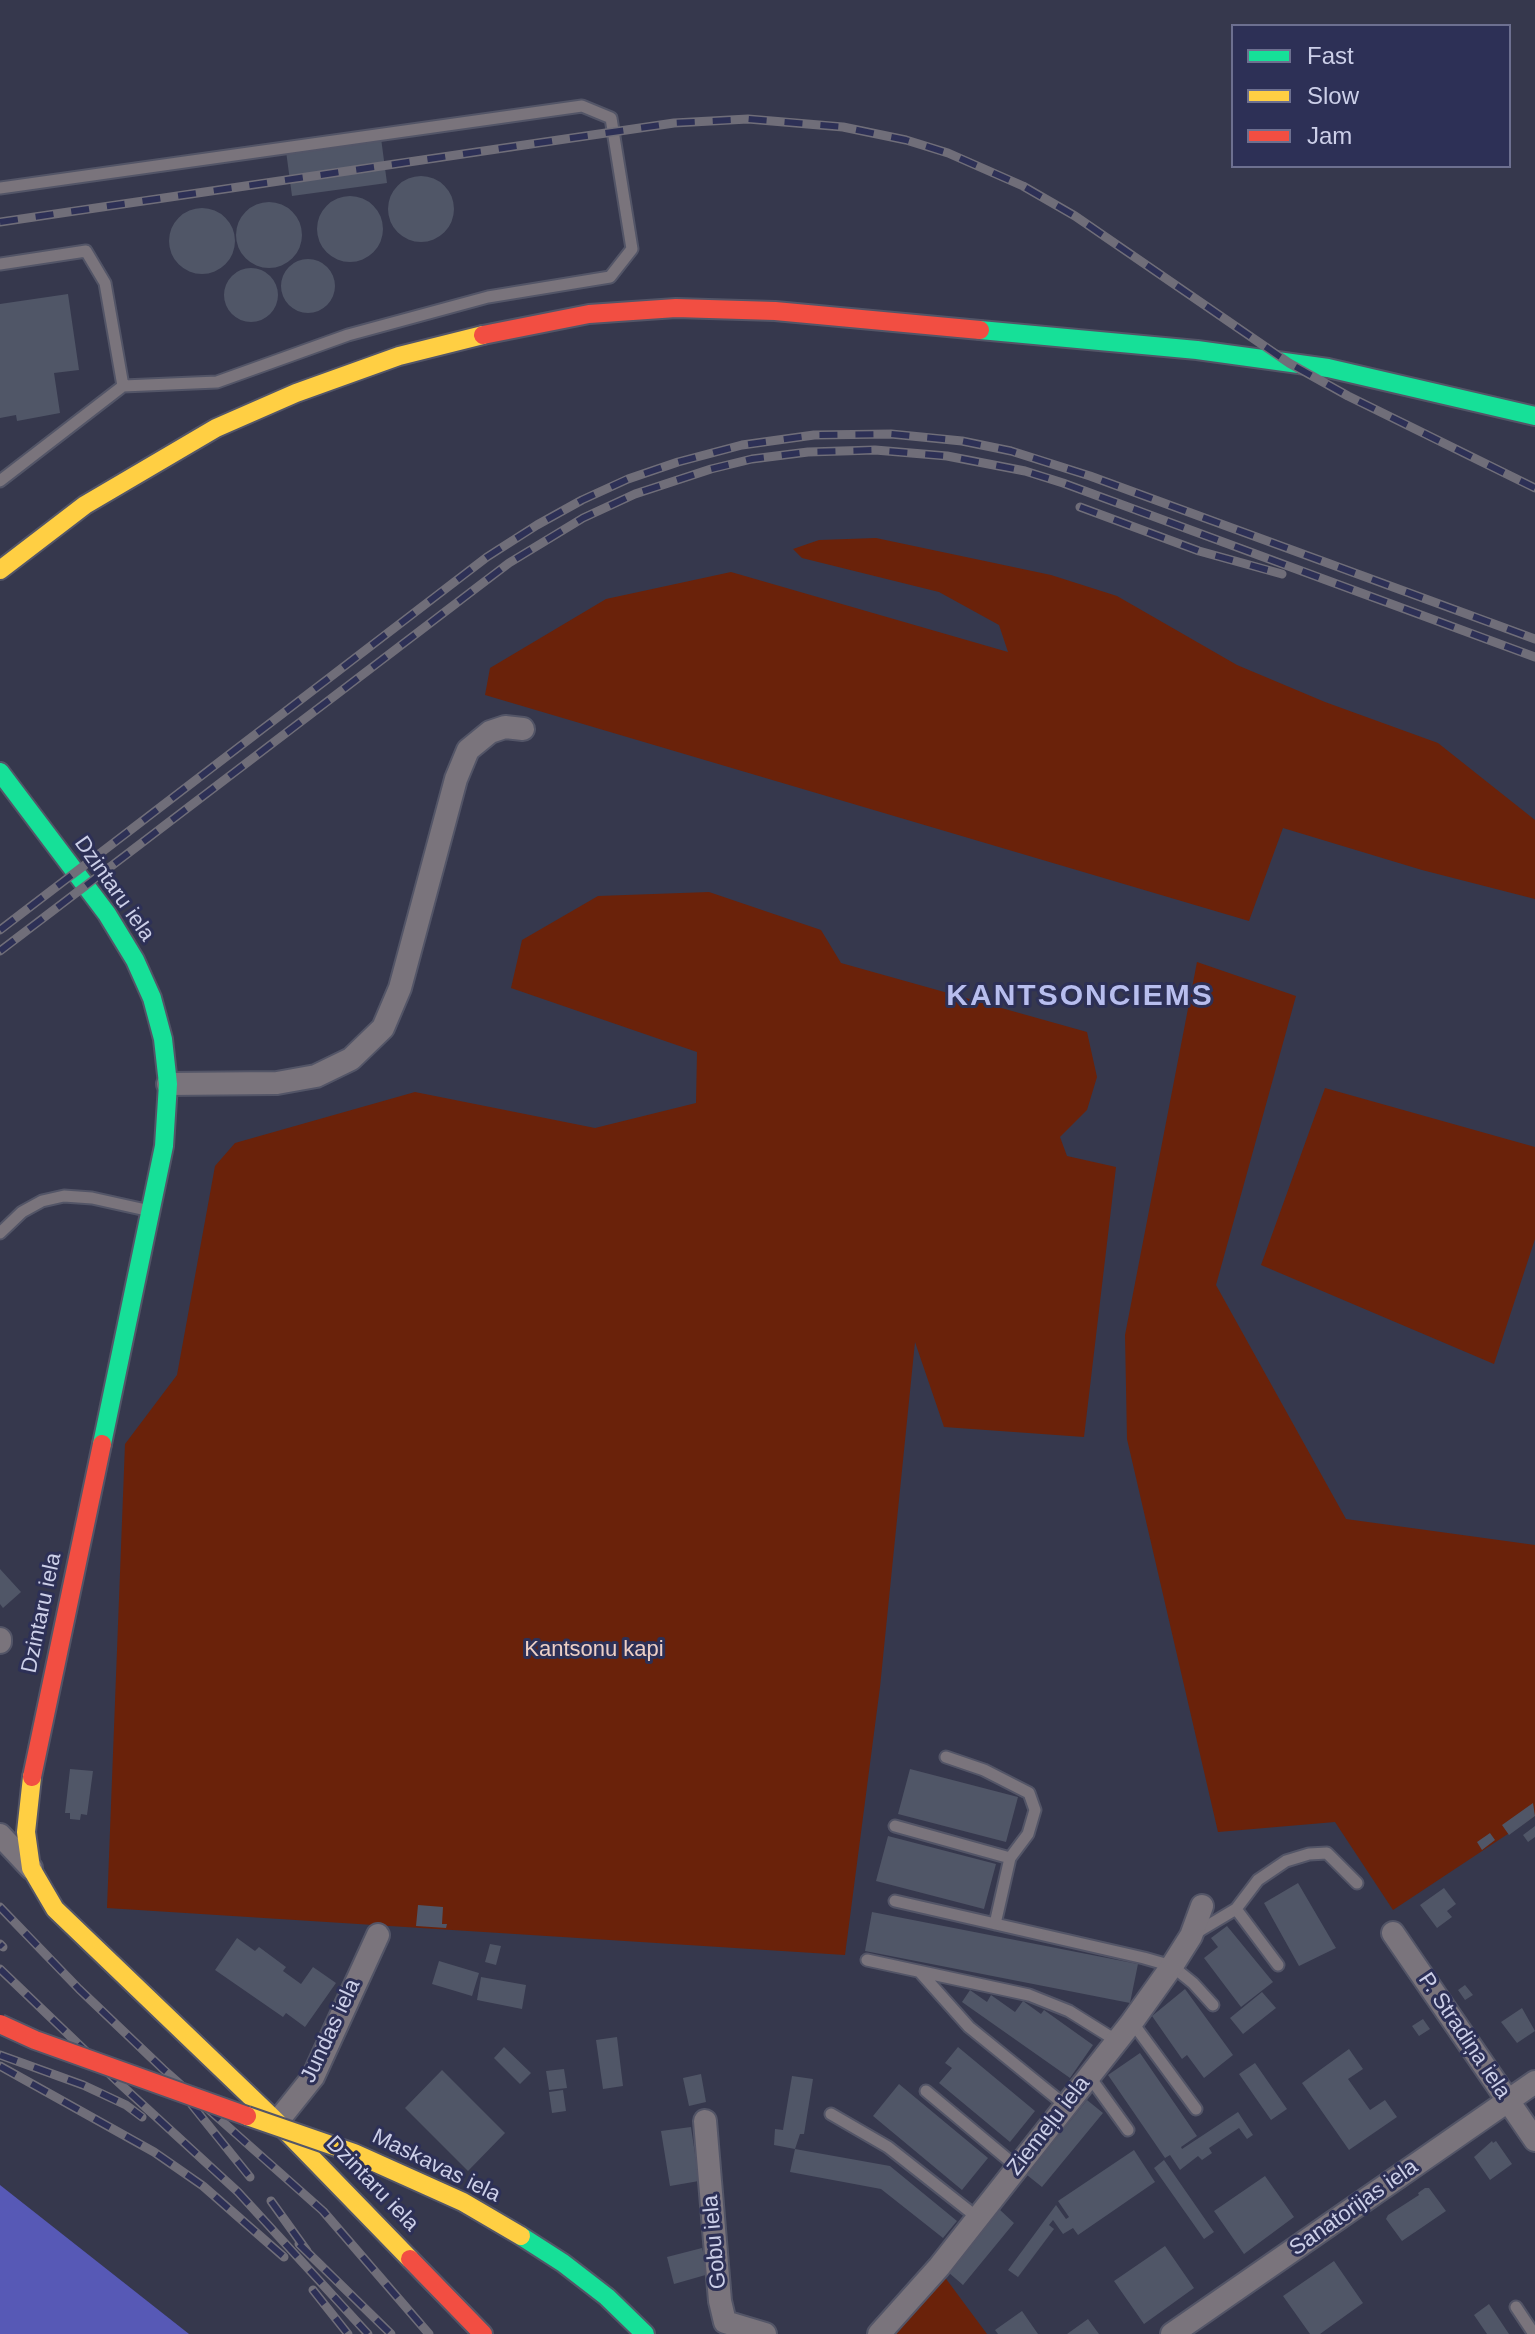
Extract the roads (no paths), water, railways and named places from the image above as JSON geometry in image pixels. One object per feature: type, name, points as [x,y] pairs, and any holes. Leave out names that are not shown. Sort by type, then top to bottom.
[{"type":"street","points":[[0,570],[85,505],[216,428],[399,356],[498,331],[589,314],[676,308],[775,311],[1197,350],[1341,370],[1535,416]]},
{"type":"street","points":[[168,1084],[264,1084],[316,1076],[351,1059],[383,1028],[400,988],[456,779],[468,750],[490,732],[505,727],[523,729]]},
{"type":"street","name":"Dzintaru iela","points":[[0,772],[107,914],[135,960],[152,998],[163,1039],[168,1084],[164,1146],[28,1795],[26,1832],[31,1868],[55,1909],[277,2122],[483,2334]]},
{"type":"street","points":[[0,1835],[31,1868]]},
{"type":"street","name":"Ziemeļu iela","points":[[879,2334],[939,2267],[1132,2022],[1191,1936],[1202,1906]]},
{"type":"street","name":"P. Stradiņa iela","points":[[1393,1933],[1535,2140]]},
{"type":"street","name":"Jundas iela","points":[[277,2122],[313,2077],[378,1935]]},
{"type":"street","name":"Maskavas iela","points":[[0,2024],[121,2072],[354,2153],[463,2202],[521,2236],[607,2297],[645,2334]]},
{"type":"street","name":"Sanatorijas iela","points":[[1172,2334],[1535,2082]]},
{"type":"street","name":"Gobu iela","points":[[705,2121],[720,2301],[725,2322],[765,2334]]},
{"type":"lane","points":[[0,188],[582,106],[611,118],[632,249],[610,277],[488,297],[348,335],[217,382],[123,386],[0,481]]},
{"type":"lane","points":[[0,264],[86,251],[105,283],[123,386]]},
{"type":"lane","points":[[0,1233],[22,1212],[42,1201],[64,1196],[92,1198],[151,1211]]},
{"type":"lane","points":[[946,1757],[984,1770],[1029,1793],[1035,1810],[1028,1834],[1010,1858],[995,1924]]},
{"type":"lane","points":[[895,1826],[1010,1858]]},
{"type":"lane","points":[[1191,1936],[1236,1909],[1258,1880],[1286,1861],[1309,1854],[1327,1853],[1357,1883]]},
{"type":"lane","points":[[895,1901],[1172,1966],[1213,2005]]},
{"type":"lane","points":[[1236,1909],[1278,1965]]},
{"type":"lane","points":[[867,1960],[1029,1995],[1069,2011],[1117,2041]]},
{"type":"lane","points":[[920,1972],[969,2027],[1065,2105]]},
{"type":"lane","points":[[1132,2022],[1196,2109]]},
{"type":"lane","points":[[1089,2076],[1128,2130]]},
{"type":"lane","points":[[926,2091],[1017,2167]]},
{"type":"lane","points":[[831,2114],[888,2147],[978,2218]]},
{"type":"lane","points":[[1516,2307],[1534,2334]]},
{"type":"railway","points":[[0,222],[674,123],[748,119],[843,127],[906,140],[948,153],[1023,186],[1075,216],[1289,363],[1348,396],[1535,488]]},
{"type":"railway","points":[[0,930],[487,557],[582,500],[628,479],[742,445],[814,435],[891,434],[962,441],[1011,451],[1090,476],[1535,639]]},
{"type":"railway","points":[[0,951],[509,563],[583,518],[635,494],[752,459],[808,452],[875,450],[947,456],[1025,471],[1535,657]]},
{"type":"railway","points":[[1080,507],[1199,551],[1282,574]]},
{"type":"railway","points":[[0,1907],[79,1989],[163,2069],[323,2211],[429,2334]]},
{"type":"railway","points":[[0,1944],[3,1947]]},
{"type":"railway","points":[[0,1969],[238,2192],[368,2334]]},
{"type":"railway","points":[[0,2055],[83,2085],[126,2105],[142,2117]]},
{"type":"railway","points":[[0,2066],[154,2152],[203,2186],[284,2257]]},
{"type":"railway","points":[[192,2105],[250,2177]]},
{"type":"railway","points":[[271,2201],[307,2251]]},
{"type":"railway","points":[[299,2244],[391,2334]]},
{"type":"railway","points":[[313,2290],[348,2334]]},
{"type":"district","name":"KANTSONCIEMS","points":[[1080,997]]},
{"type":"park label","name":"Kantsonu kapi","points":[[594,1650]]}]
